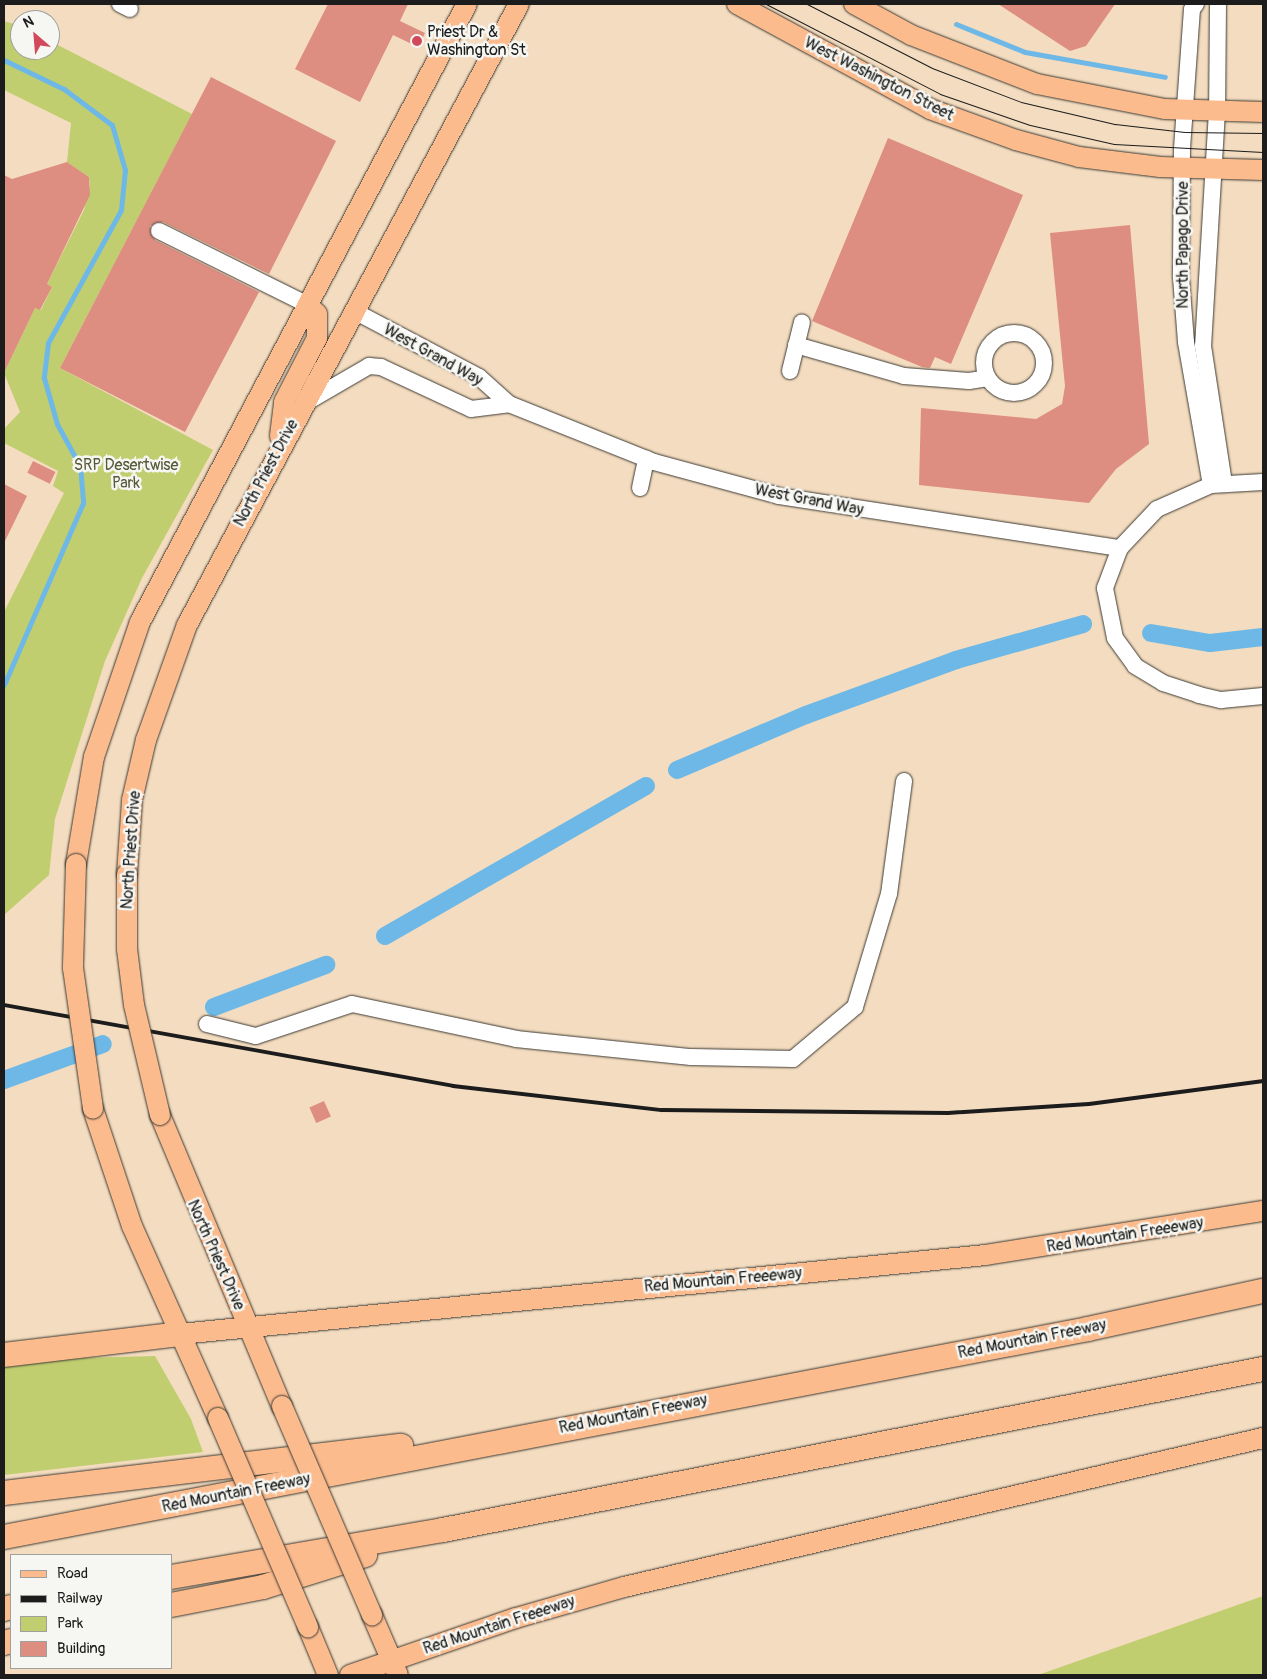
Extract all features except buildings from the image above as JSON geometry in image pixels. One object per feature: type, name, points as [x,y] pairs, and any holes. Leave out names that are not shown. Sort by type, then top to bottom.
[{"type":"highway","name":"Red Mountain Freeway","points":[[4,1537],[525,1434],[1078,1331],[1263,1291]]},
{"type":"highway","points":[[4,1355],[180,1334]]},
{"type":"highway","points":[[172,1577],[443,1530],[1263,1369]]},
{"type":"highway","points":[[4,1493],[525,1434]]},
{"type":"highway","points":[[172,1605],[263,1587],[443,1530]]},
{"type":"main road","points":[[328,1675],[218,1418],[121,1200],[93,1109],[73,968],[76,864],[94,758],[129,648],[467,4]]},
{"type":"main road","name":"North Priest Drive","points":[[394,1668],[248,1327],[160,1115],[134,1005],[127,949],[128,874],[132,800],[166,680],[187,626],[279,446],[519,4]]},
{"type":"main road","name":"West Washington Street","points":[[737,4],[954,119],[1079,157],[1183,169],[1263,170]]},
{"type":"main road","points":[[854,4],[918,38],[1037,84],[1122,103],[1186,110],[1263,112]]},
{"type":"main road","points":[[279,446],[284,402],[317,338],[320,322],[308,305]]},
{"type":"main road","name":"Red Mountain Freeeway","points":[[180,1334],[985,1255],[1263,1211]]},
{"type":"main road","name":"Red Mountain Freeeway","points":[[350,1675],[394,1668],[624,1587],[1263,1438]]},
{"type":"street","name":"North Papago Drive","points":[[1196,4],[1192,9],[1183,169],[1182,309],[1217,484]]},
{"type":"street","name":"North Papago Drive","points":[[1217,484],[1204,346],[1212,168],[1217,111],[1218,4]]},
{"type":"street","points":[[159,231],[308,305]]},
{"type":"street","name":"West Grand Way","points":[[354,311],[479,377],[510,404],[646,459],[778,496],[1120,548]]},
{"type":"street","points":[[790,371],[802,322]]},
{"type":"street","points":[[796,345],[969,381],[988,378]]},
{"type":"street","name":"West Grand Way","points":[[301,406],[332,384],[369,366],[381,367],[471,409],[510,404]]},
{"type":"street","points":[[640,488],[646,459]]},
{"type":"street","points":[[1263,482],[1217,484],[1157,509],[1120,548],[1107,577],[1108,618],[1115,638],[1135,666],[1163,683],[1221,700],[1263,696]]},
{"type":"street","points":[[207,1024],[256,1036],[352,1004],[516,1039],[691,1057],[793,1059],[855,1007],[889,894],[904,781]]},
{"type":"green space","name":"SRP Desertwise Park","points":[[4,21],[10,23],[10,60],[60,60],[60,46],[192,114],[60,368],[213,450],[142,578],[105,661],[55,819],[49,875],[4,915],[4,612],[64,493],[53,486],[58,471],[4,443],[4,429],[20,412],[4,373],[35,308],[41,310],[52,287],[47,284],[84,210],[90,185],[89,177],[67,162],[71,123],[4,90]]},
{"type":"green space","points":[[155,1356],[191,1419],[203,1452],[4,1475],[4,1367],[80,1358]]},
{"type":"green space","points":[[1263,1596],[1263,1675],[1038,1675]]},
{"type":"waterway","points":[[956,24],[1025,52],[1165,77]]},
{"type":"waterway","points":[[4,60],[64,89],[112,125],[125,170],[121,210],[48,343],[44,378],[57,424],[80,466],[83,503],[4,685]]},
{"type":"waterway","points":[[677,770],[806,715],[956,660],[1083,624]]},
{"type":"waterway","points":[[1151,633],[1210,643],[1263,637]]},
{"type":"waterway","points":[[385,936],[646,786]]},
{"type":"waterway","points":[[214,1007],[326,965]]},
{"type":"waterway","points":[[4,1080],[103,1044]]},
{"type":"tram line","points":[[766,4],[940,94],[1030,125],[1114,144],[1263,152]]},
{"type":"tram line","points":[[807,4],[932,68],[1021,102],[1115,124],[1185,132],[1263,133]]},
{"type":"railway","points":[[4,1005],[453,1086],[662,1110],[948,1113],[1089,1104],[1263,1081]]},
{"type":"place","name":"Priest Dr & Washington St","points":[[417,41]]}]
